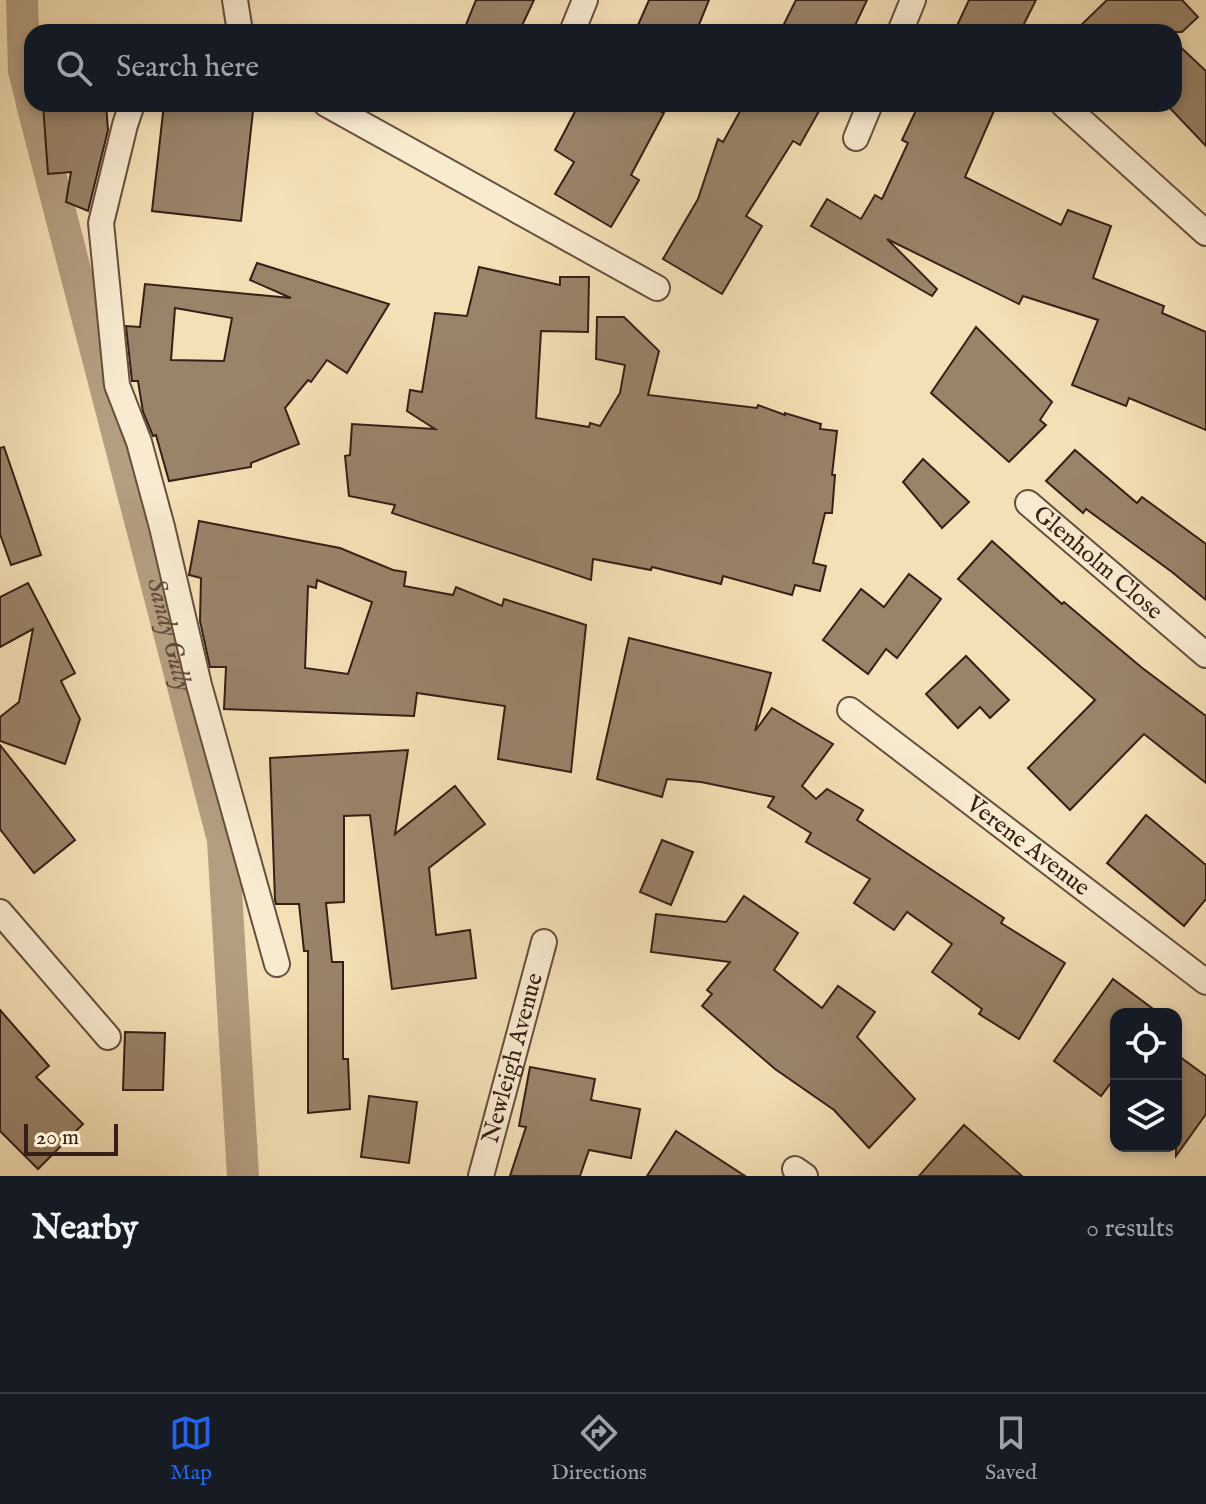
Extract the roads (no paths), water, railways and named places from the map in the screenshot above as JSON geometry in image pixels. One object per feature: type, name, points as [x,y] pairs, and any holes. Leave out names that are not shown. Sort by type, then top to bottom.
[{"type":"street","points":[[235,0],[239,24]]},
{"type":"street","points":[[575,24],[585,0]]},
{"type":"street","points":[[903,24],[913,0]]},
{"type":"street","points":[[129,112],[101,223],[117,385],[139,442],[207,715],[277,964]]},
{"type":"street","points":[[340,112],[657,288]]},
{"type":"street","points":[[856,138],[867,112]]},
{"type":"street","points":[[1072,112],[1206,233]]},
{"type":"street","name":"Glenholm Close","points":[[1028,503],[1206,655]]},
{"type":"street","name":"Verene Avenue","points":[[850,710],[1206,982]]},
{"type":"street","points":[[0,912],[108,1037]]},
{"type":"street","name":"Newleigh Avenue","points":[[481,1176],[544,942]]},
{"type":"waterway","name":"Sandy Gully","points":[[22,0],[24,71]]},
{"type":"waterway","name":"Sandy Gully","points":[[34,112],[223,840],[243,1176]]}]
